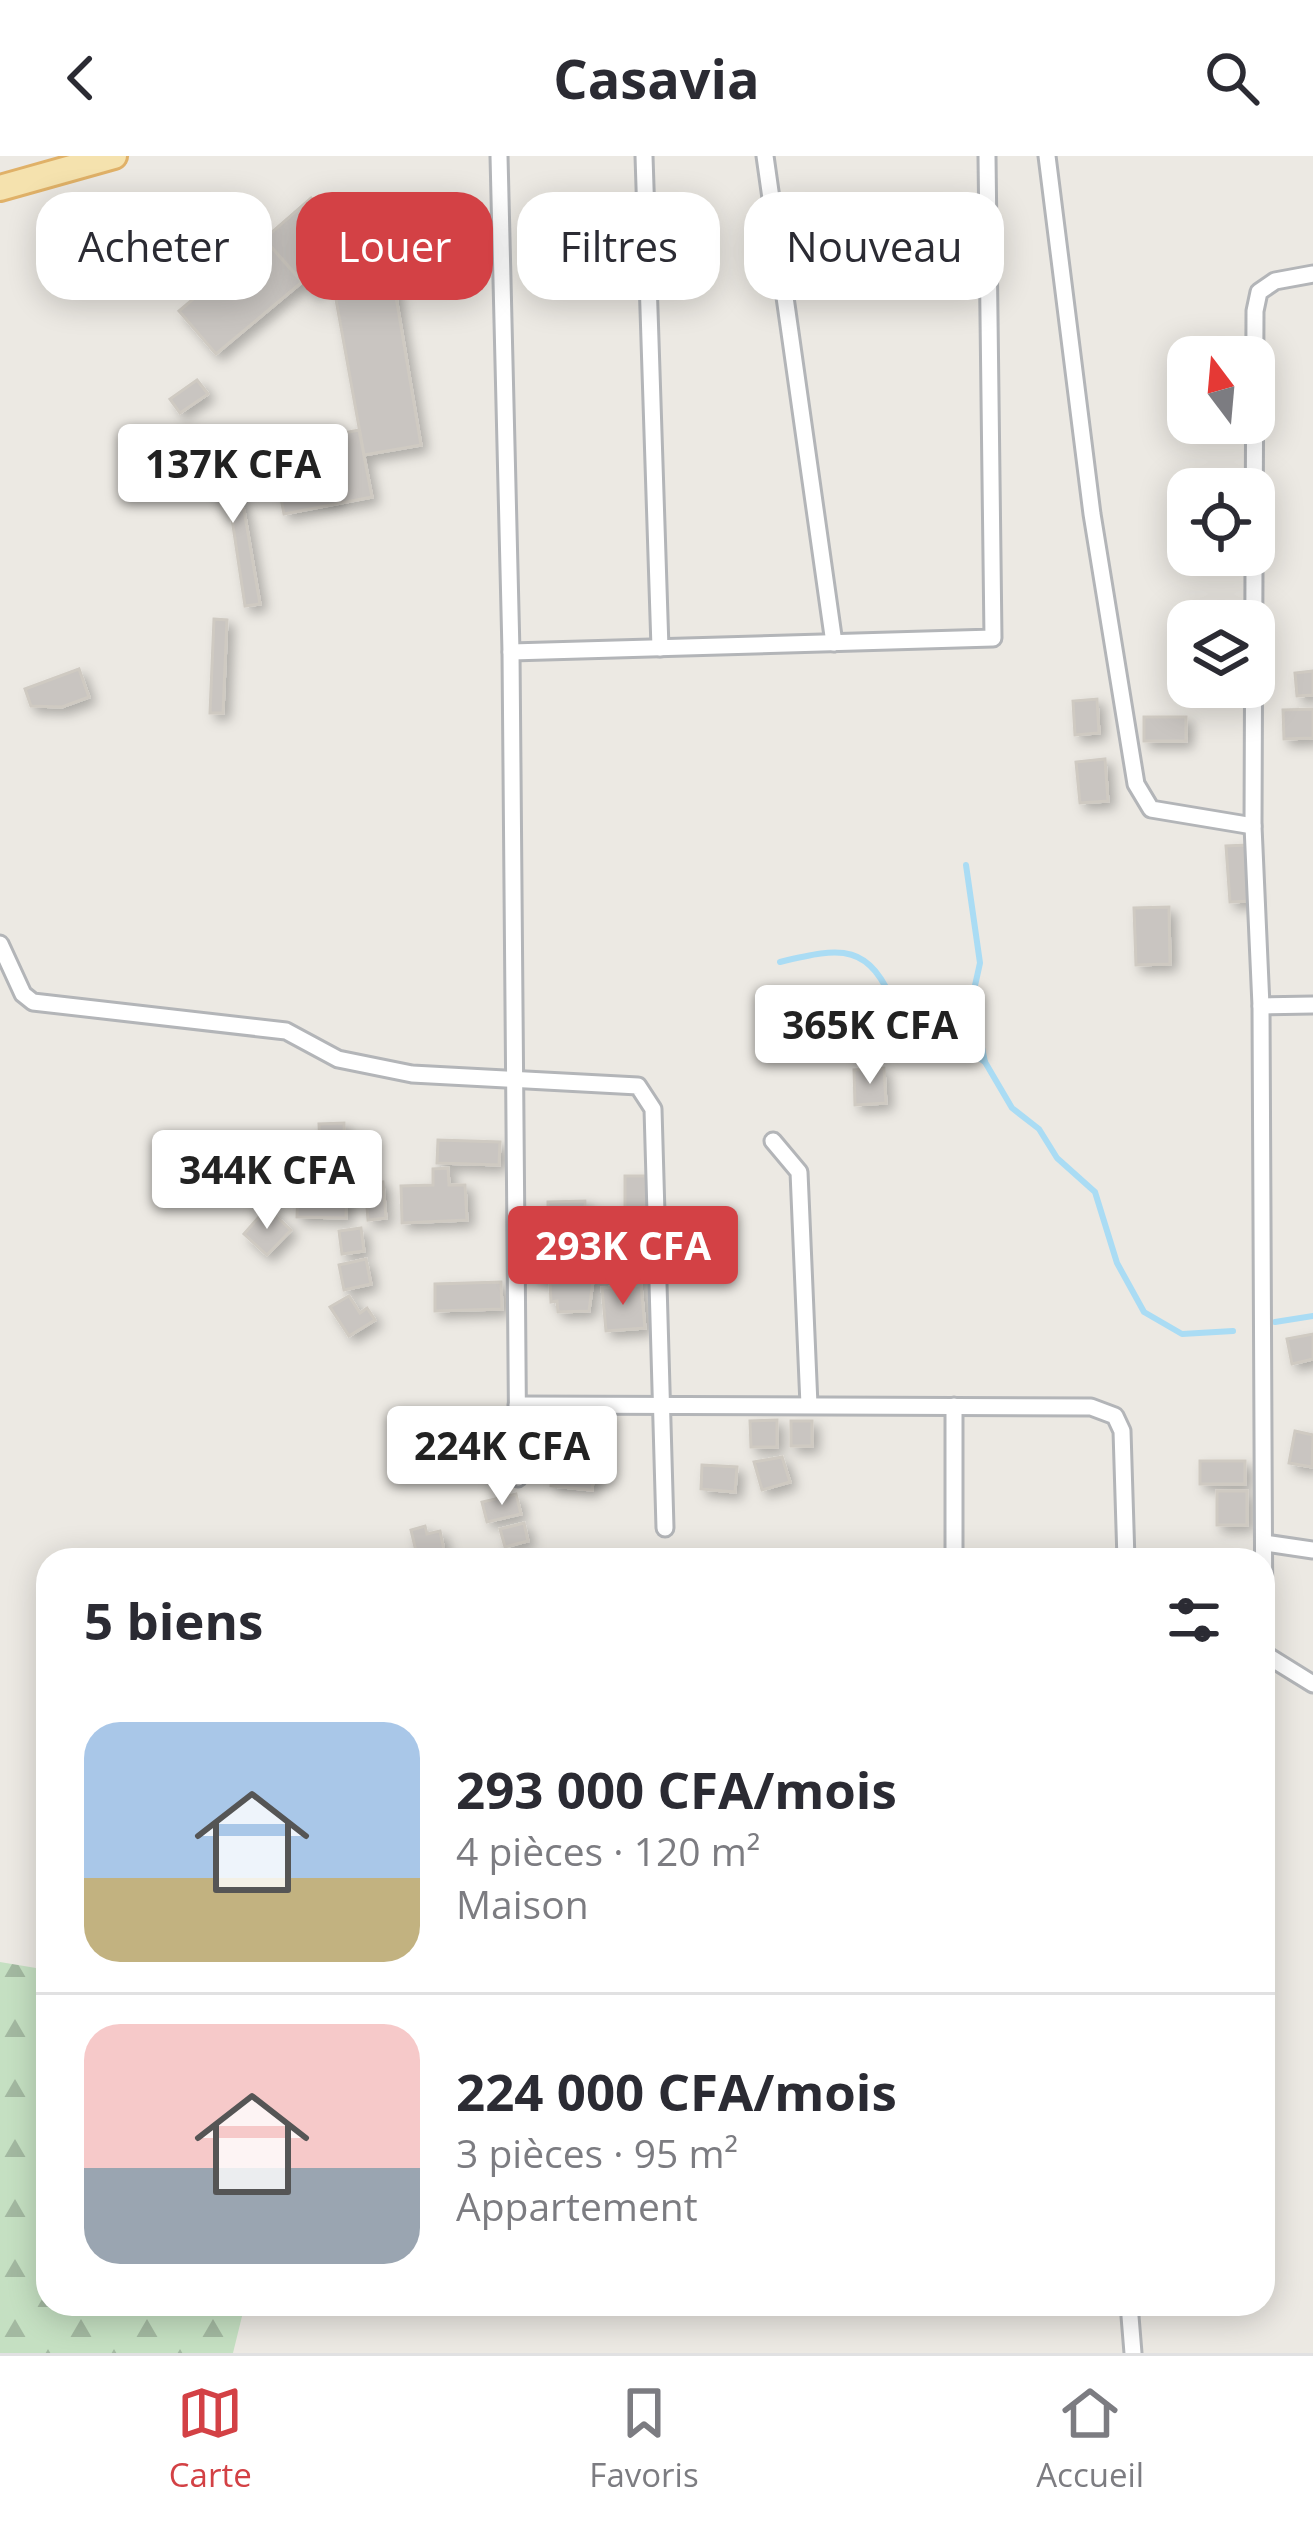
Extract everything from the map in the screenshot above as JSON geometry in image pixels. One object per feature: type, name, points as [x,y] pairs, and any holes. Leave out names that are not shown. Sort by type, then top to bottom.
[{"type":"main road","points":[[0,188],[30,167],[114,156]]},
{"type":"street","points":[[499,156],[511,652],[518,1478]]},
{"type":"street","points":[[644,156],[660,648]]},
{"type":"street","points":[[765,156],[833,643]]},
{"type":"street","points":[[511,652],[993,638],[987,156]]},
{"type":"street","points":[[1047,156],[1092,514],[1136,784],[1151,809],[1253,826]]},
{"type":"street","points":[[1265,1548],[1261,1006],[1253,826],[1255,311],[1259,292],[1275,281],[1313,274]]},
{"type":"street","points":[[0,944],[23,994],[33,1002],[286,1031],[338,1059],[412,1074],[638,1086],[653,1109],[664,1528]]},
{"type":"street","points":[[1261,1006],[1313,1005]]},
{"type":"street","points":[[773,1141],[799,1172],[809,1405]]},
{"type":"street","points":[[517,1405],[1091,1407],[1114,1416],[1122,1431],[1126,1548]]},
{"type":"street","points":[[954,1406],[954,1548]]},
{"type":"street","points":[[1265,1543],[1313,1550]]},
{"type":"street","points":[[1275,1660],[1313,1684]]},
{"type":"street","points":[[1130,2316],[1132,2353]]},
{"type":"green space","points":[[0,1962],[36,1968],[36,2316],[242,2316],[233,2353],[0,2353]]},
{"type":"building","points":[[296,211],[296,274],[272,248],[272,232]]},
{"type":"building","points":[[272,248],[296,275],[296,287],[216,354],[179,311],[192,300],[272,300]]},
{"type":"building","points":[[336,300],[397,300],[421,445],[364,455]]},
{"type":"building","points":[[197,380],[208,394],[180,413],[170,399]]},
{"type":"building","points":[[359,430],[372,497],[284,514],[271,447]]},
{"type":"building","points":[[205,451],[244,510],[260,604],[245,606],[232,519],[192,458]]},
{"type":"building","points":[[214,619],[227,620],[223,713],[210,713]]},
{"type":"building","points":[[79,669],[89,697],[62,707],[31,706],[25,689]]},
{"type":"building","points":[[1313,671],[1313,695],[1297,696],[1295,673]]},
{"type":"building","points":[[1097,699],[1099,733],[1075,735],[1073,701]]},
{"type":"building","points":[[1313,709],[1313,738],[1284,739],[1283,710]]},
{"type":"building","points":[[1144,717],[1186,717],[1186,741],[1144,741]]},
{"type":"building","points":[[1105,759],[1108,801],[1080,803],[1076,762]]},
{"type":"building","points":[[1247,845],[1251,901],[1230,902],[1226,846]]},
{"type":"building","points":[[1169,907],[1170,964],[1136,965],[1134,908]]},
{"type":"building","points":[[884,1068],[886,1103],[855,1105],[854,1070]]},
{"type":"building","points":[[344,1123],[345,1152],[320,1153],[319,1124]]},
{"type":"building","points":[[438,1140],[500,1142],[499,1165],[437,1163]]},
{"type":"building","points":[[448,1168],[449,1185],[465,1185],[467,1220],[402,1223],[401,1186],[433,1185],[433,1169]]},
{"type":"building","points":[[625,1176],[646,1176],[647,1223],[625,1223]]},
{"type":"building","points":[[298,1181],[347,1183],[346,1218],[297,1217]]},
{"type":"building","points":[[383,1182],[386,1218],[368,1220],[365,1184]]},
{"type":"building","points":[[585,1201],[586,1221],[548,1222],[548,1202]]},
{"type":"building","points":[[267,1208],[291,1230],[267,1255],[244,1234]]},
{"type":"building","points":[[593,1223],[647,1223],[646,1250],[593,1250]]},
{"type":"building","points":[[361,1228],[364,1251],[342,1254],[339,1231]]},
{"type":"building","points":[[594,1256],[647,1257],[646,1279],[594,1278]]},
{"type":"building","points":[[366,1259],[371,1284],[344,1290],[339,1265]]},
{"type":"building","points":[[594,1262],[594,1278],[535,1278],[535,1263]]},
{"type":"building","points":[[593,1281],[589,1311],[558,1312],[557,1301],[551,1302],[550,1283]]},
{"type":"building","points":[[501,1282],[502,1309],[435,1311],[435,1284]]},
{"type":"building","points":[[641,1285],[645,1328],[606,1331],[602,1288]]},
{"type":"building","points":[[349,1296],[360,1313],[367,1308],[375,1320],[349,1336],[330,1307]]},
{"type":"building","points":[[1313,1334],[1313,1359],[1292,1364],[1287,1339]]},
{"type":"building","points":[[777,1420],[777,1447],[751,1447],[750,1421]]},
{"type":"building","points":[[791,1421],[812,1421],[812,1446],[791,1446]]},
{"type":"building","points":[[539,1423],[586,1429],[583,1453],[536,1447]]},
{"type":"building","points":[[1295,1431],[1313,1435],[1312,1467],[1289,1463]]},
{"type":"building","points":[[782,1457],[790,1482],[762,1490],[754,1462]]},
{"type":"building","points":[[553,1459],[595,1463],[592,1490],[551,1486]]},
{"type":"building","points":[[1200,1461],[1245,1461],[1245,1484],[1200,1484]]},
{"type":"building","points":[[702,1465],[737,1467],[735,1492],[701,1489]]},
{"type":"building","points":[[1217,1491],[1247,1491],[1247,1525],[1217,1525]]},
{"type":"building","points":[[516,1494],[521,1514],[487,1522],[482,1502]]},
{"type":"building","points":[[524,1523],[528,1541],[505,1547],[500,1529]]},
{"type":"building","points":[[425,1526],[427,1534],[440,1531],[444,1548],[415,1548],[411,1530]]},
{"type":"waterway","points":[[966,865],[980,963],[972,999],[985,1062]]},
{"type":"waterway","points":[[780,962],[837,953],[864,961],[886,987],[896,1009],[943,1031],[985,1062],[1012,1108],[1039,1129],[1057,1158],[1095,1192],[1117,1263],[1144,1312],[1182,1334],[1233,1331]]},
{"type":"waterway","points":[[1275,1322],[1313,1316]]}]
